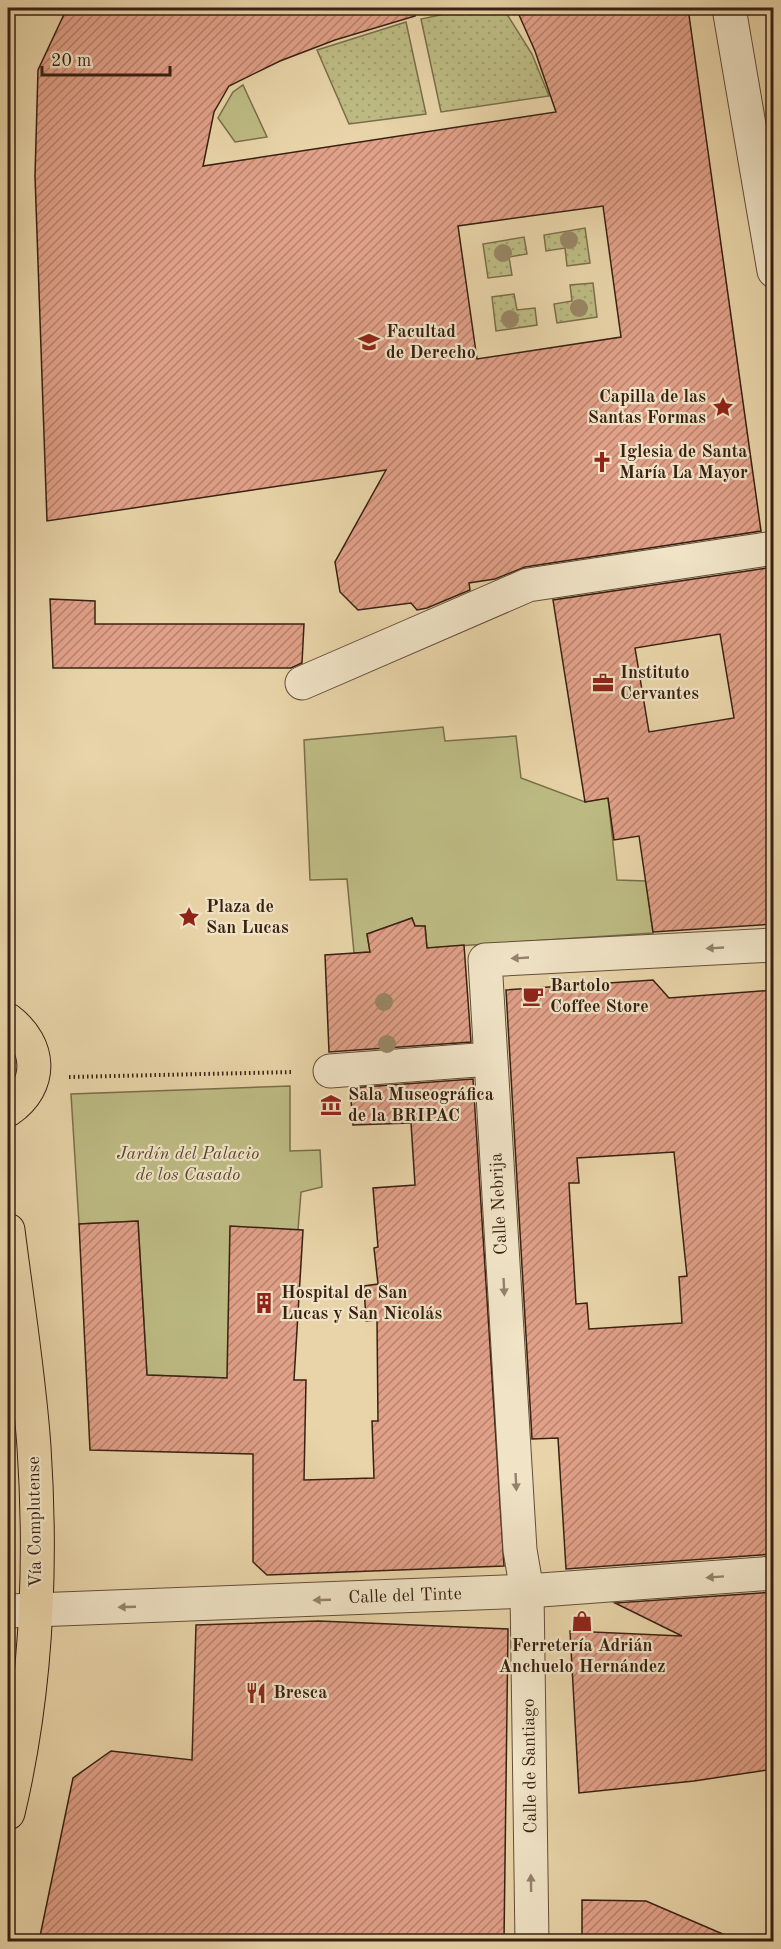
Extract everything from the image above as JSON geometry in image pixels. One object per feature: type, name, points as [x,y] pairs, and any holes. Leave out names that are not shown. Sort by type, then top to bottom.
[{"type":"main road","points":[[8,1020],[21,1030],[30,1045],[34,1063],[32,1081],[23,1098],[8,1110]]},
{"type":"main road","name":"Vía Complutense","points":[[8,1230],[34,1449],[22,1611],[21,1759],[8,1813]]},
{"type":"street","points":[[729,8],[774,271]]},
{"type":"street","points":[[302,683],[528,585],[774,548]]},
{"type":"street","name":"Calle Nebrija","points":[[527,1591],[520,1550],[485,960],[774,945]]},
{"type":"street","points":[[330,1071],[490,1059]]},
{"type":"street","name":"Calle del Tinte","points":[[22,1611],[527,1591],[774,1573]]},
{"type":"street","name":"Calle de Santiago","points":[[527,1591],[532,1941]]},
{"type":"path","points":[[60,1077],[330,1071]]},
{"type":"green space","points":[[503,8],[532,54],[549,96],[441,112],[421,19],[468,9]]},
{"type":"green space","points":[[406,22],[426,114],[349,124],[317,50]]},
{"type":"green space","points":[[243,85],[267,137],[235,142],[218,118],[233,92]]},
{"type":"green space","points":[[585,228],[590,263],[567,266],[565,248],[546,251],[544,235]]},
{"type":"green space","points":[[524,237],[527,254],[509,257],[512,275],[488,278],[483,244]]},
{"type":"green space","points":[[593,283],[597,317],[557,323],[554,304],[572,301],[570,285]]},
{"type":"green space","points":[[514,294],[517,310],[535,308],[537,325],[496,331],[492,297]]},
{"type":"green space","points":[[443,727],[445,741],[516,736],[521,778],[585,802],[608,798],[617,880],[646,881],[653,933],[427,948],[425,926],[415,926],[412,918],[367,934],[370,952],[354,953],[347,879],[310,880],[304,740]]},
{"type":"green space","name":"Jardín del Palacio de los Casado","points":[[290,1086],[290,1151],[320,1150],[322,1187],[301,1192],[298,1230],[227,1378],[147,1375],[138,1221],[79,1224],[71,1094]]},
{"type":"building","name":"Facultad de Derecho","points":[[67,8],[413,8],[415,16],[335,40],[280,61],[229,86],[214,112],[203,166],[556,112],[535,51],[516,8],[688,8],[761,531],[525,567],[495,579],[469,583],[470,590],[417,610],[411,603],[358,610],[340,592],[335,562],[386,470],[47,521],[35,176],[38,70]],"holes":[[[603,206],[621,337],[477,359],[458,226]]]},
{"type":"building","name":"Instituto Cervantes","points":[[774,567],[774,924],[653,932],[639,836],[614,840],[608,798],[585,802],[553,600]],"holes":[[[720,634],[734,718],[649,732],[635,648]]]},
{"type":"building","points":[[50,599],[95,601],[95,624],[304,624],[302,663],[291,668],[53,668]]},
{"type":"building","points":[[412,918],[415,926],[425,926],[427,948],[464,945],[471,1042],[329,1052],[325,955],[370,952],[367,934]]},
{"type":"building","points":[[653,980],[669,998],[774,990],[774,1554],[566,1569],[558,1438],[532,1439],[506,990]],"holes":[[[674,1152],[687,1276],[679,1277],[682,1323],[589,1329],[587,1303],[576,1304],[569,1183],[579,1183],[577,1158]]]},
{"type":"building","points":[[473,1079],[504,1566],[267,1575],[253,1562],[253,1454],[90,1450],[79,1224],[138,1221],[147,1375],[227,1378],[230,1226],[303,1230],[294,1380],[306,1380],[304,1480],[374,1478],[372,1421],[378,1421],[377,1320],[366,1321],[364,1286],[378,1284],[374,1248],[378,1247],[373,1188],[415,1185],[411,1123],[353,1125],[350,1088]]},
{"type":"building","points":[[774,1592],[774,1769],[694,1781],[579,1793],[570,1631],[682,1636],[615,1603]]},
{"type":"building","points":[[319,1621],[508,1629],[504,1941],[39,1941],[73,1778],[111,1751],[192,1760],[196,1625]]},
{"type":"building","points":[[582,1900],[646,1901],[739,1941],[582,1941]]},
{"type":"place","name":"Facultad de Derecho","points":[[369,342]]},
{"type":"place","name":"Capilla de las Santas Formas","points":[[723,407]]},
{"type":"place","name":"Iglesia de Santa María La Mayor","points":[[602,462]]},
{"type":"place","name":"Instituto Cervantes","points":[[603,683]]},
{"type":"place","name":"Plaza de San Lucas","points":[[189,917]]},
{"type":"place","name":"Bartolo Coffee Store","points":[[533,996]]},
{"type":"place","name":"Sala Museográfica de la BRIPAC","points":[[331,1105]]},
{"type":"place","name":"Hospital de San Lucas y San Nicolás","points":[[264,1303]]},
{"type":"place","name":"Ferretería Adrián Anchuelo Hernández","points":[[582,1621]]},
{"type":"place","name":"Bresca","points":[[256,1693]]}]
